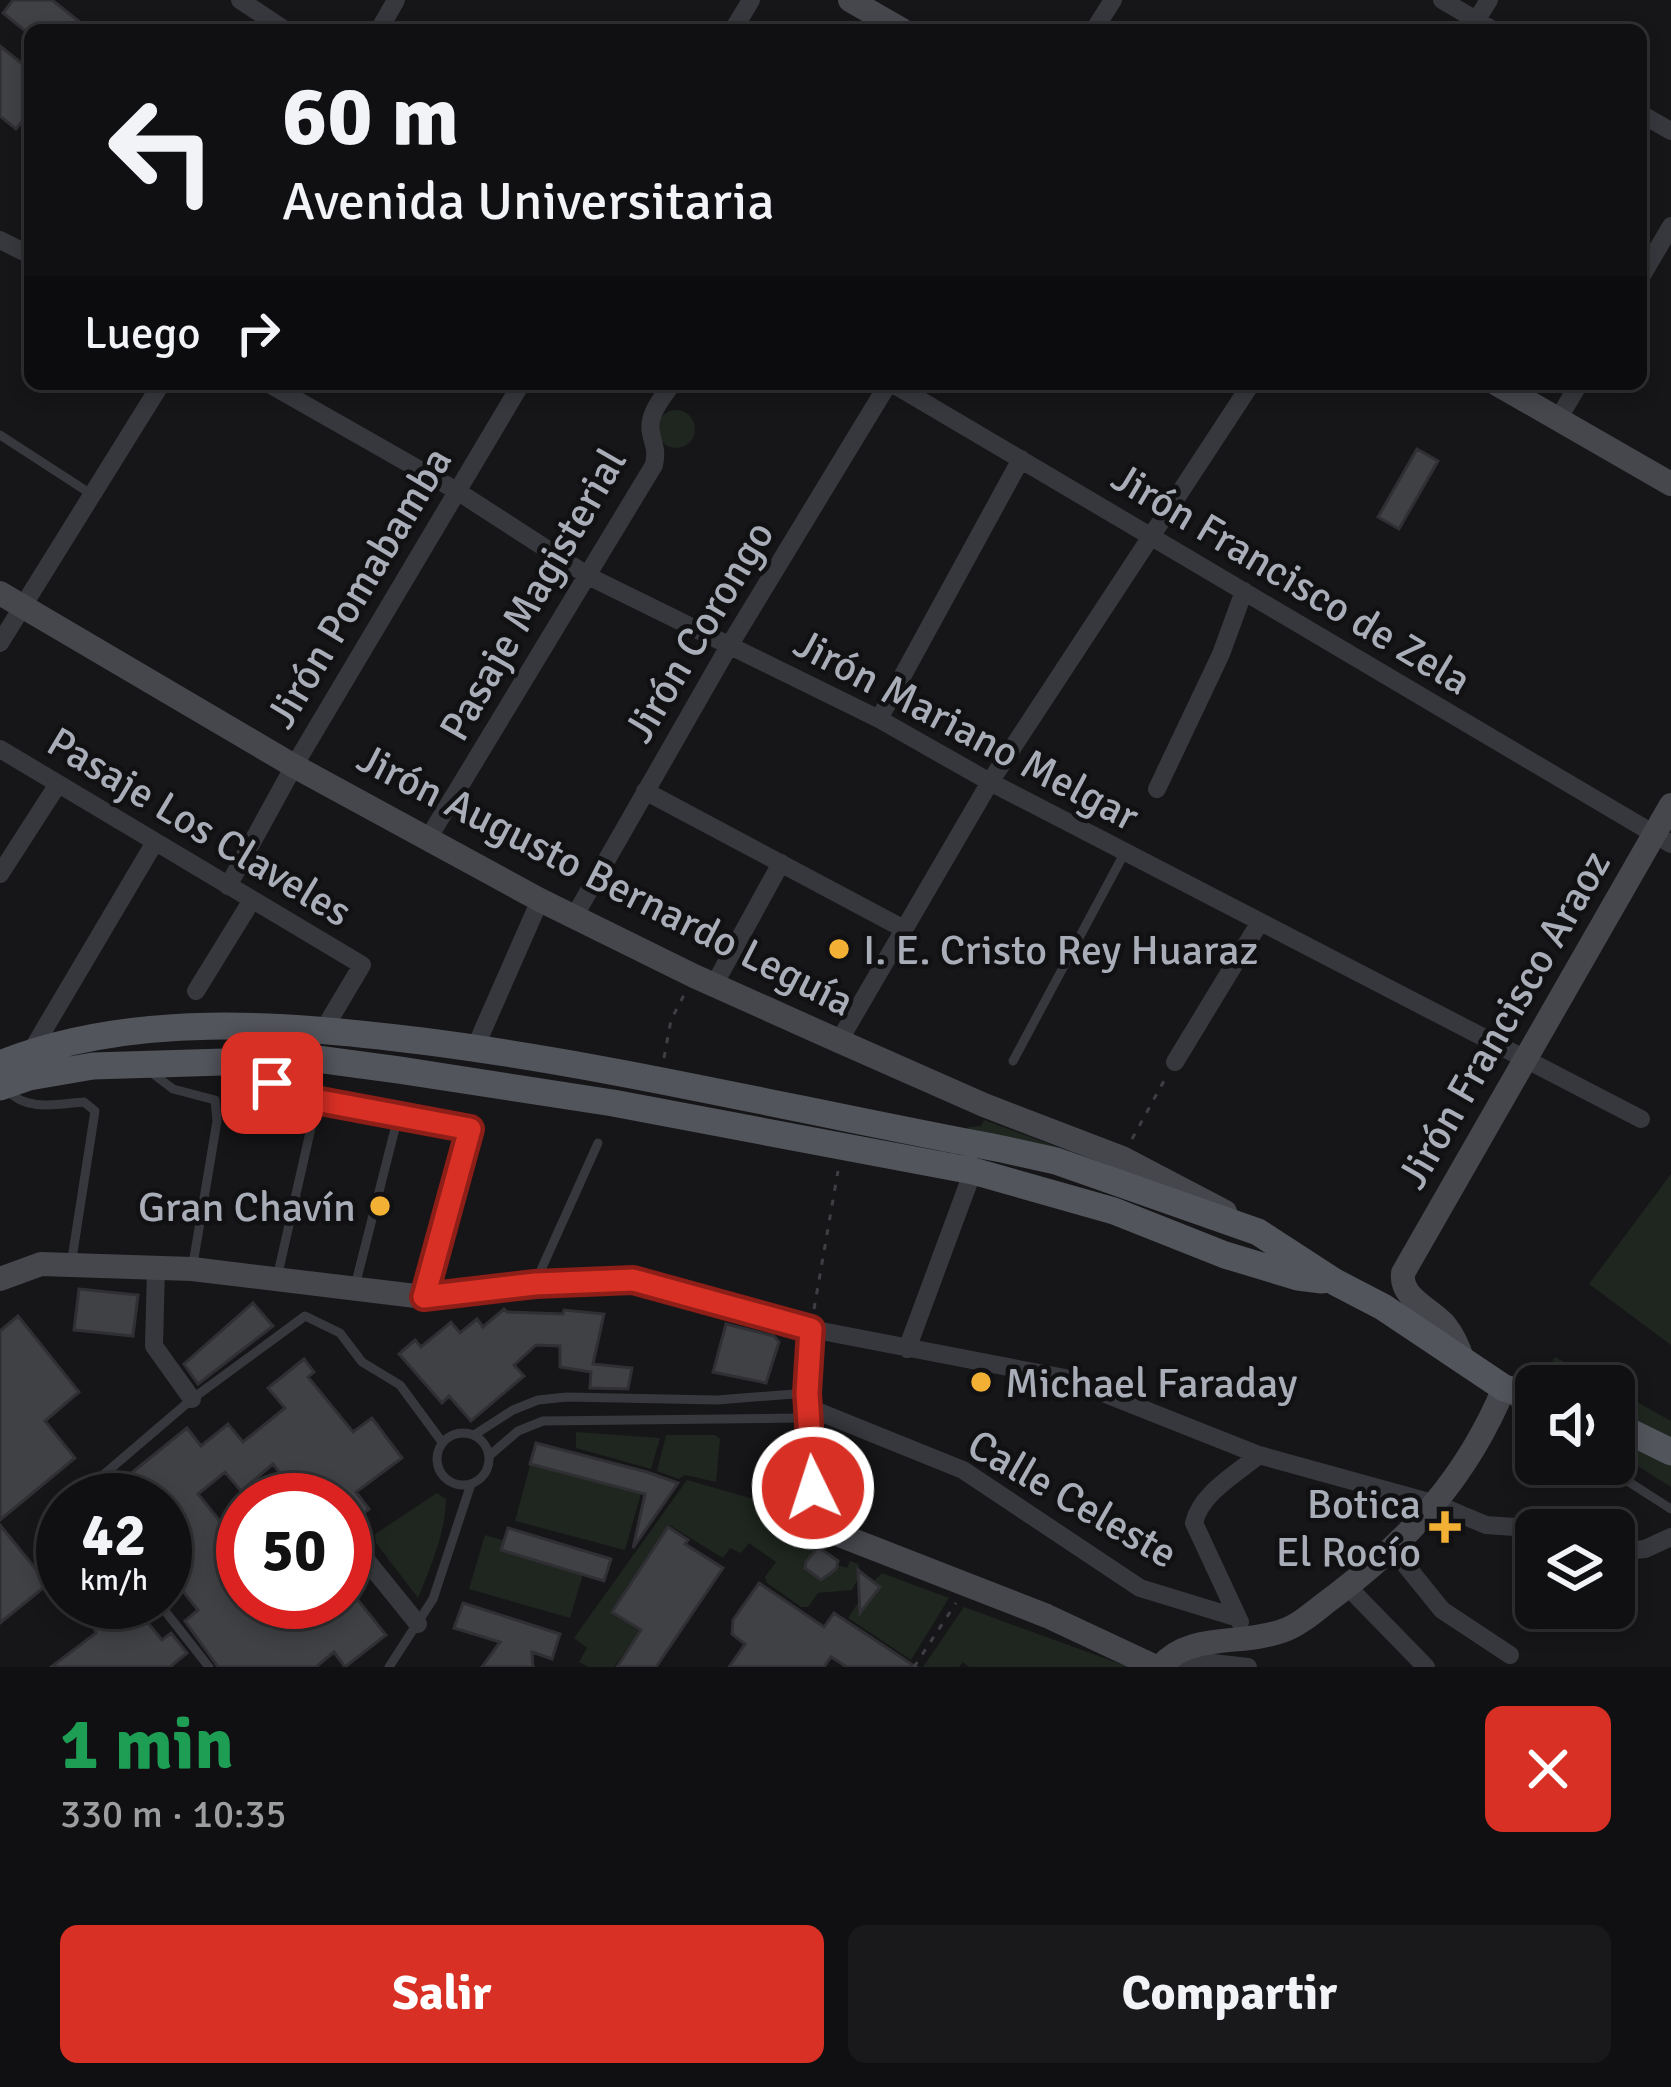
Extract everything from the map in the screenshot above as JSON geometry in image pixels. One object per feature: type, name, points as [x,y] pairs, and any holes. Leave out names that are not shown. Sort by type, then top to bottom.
[{"type":"main road","points":[[850,0],[892,24]]},
{"type":"main road","points":[[1507,390],[1671,484]]},
{"type":"main road","name":"Jirón Augusto Bernardo Leguía","points":[[0,593],[295,766],[540,900],[839,1041],[984,1105],[1122,1158],[1258,1232]]},
{"type":"main road","name":"Jirón Francisco Araoz","points":[[1455,1356],[1446,1326],[1407,1293],[1402,1273],[1525,1057],[1662,840],[1671,805]]},
{"type":"main road","points":[[10,1074],[76,1040],[174,1027],[324,1029],[475,1048],[660,1078],[973,1158],[1226,1255],[1335,1282]]},
{"type":"main road","points":[[10,1074],[93,1066],[317,1059],[843,1144],[973,1158],[1056,1161],[1258,1232],[1515,1391]]},
{"type":"main road","points":[[0,1279],[41,1264],[192,1269],[424,1297],[535,1284],[633,1280],[811,1329],[807,1406],[813,1488],[823,1517],[842,1536],[1160,1660],[1244,1628],[1285,1631],[1346,1586],[1436,1504],[1486,1432],[1504,1388]]},
{"type":"main road","points":[[1635,1434],[1671,1452]]},
{"type":"street","points":[[240,0],[276,24]]},
{"type":"street","points":[[1442,0],[1476,24]]},
{"type":"street","points":[[1647,267],[1671,226]]},
{"type":"street","points":[[0,643],[157,390]]},
{"type":"street","name":"Jirón Mariano Melgar","points":[[280,390],[458,490],[590,577],[879,719],[990,782],[1641,1120]]},
{"type":"street","name":"Jirón Pomabamba","points":[[228,886],[517,390]]},
{"type":"street","name":"Pasaje Magisterial","points":[[429,837],[655,465],[658,448],[649,430],[654,410],[668,390]]},
{"type":"street","name":"Jirón Corongo","points":[[574,917],[729,646],[887,390]]},
{"type":"street","name":"Jirón Francisco de Zela","points":[[901,390],[1662,840]]},
{"type":"street","points":[[839,1041],[990,782],[1247,390]]},
{"type":"street","points":[[1558,419],[1575,390]]},
{"type":"street","points":[[879,719],[1021,459]]},
{"type":"street","points":[[1157,790],[1244,591]]},
{"type":"street","name":"Pasaje Los Claveles","points":[[0,749],[362,965],[324,1029]]},
{"type":"street","points":[[0,874],[58,784]]},
{"type":"street","points":[[645,791],[904,929]]},
{"type":"street","points":[[10,1074],[154,842]]},
{"type":"street","points":[[704,981],[782,863]]},
{"type":"street","points":[[196,991],[252,900]]},
{"type":"street","points":[[475,1048],[540,900]]},
{"type":"street","points":[[1175,1062],[1260,922]]},
{"type":"street","points":[[907,1349],[973,1158]]},
{"type":"street","points":[[156,1268],[154,1346],[193,1399]]},
{"type":"street","points":[[811,1329],[1065,1378],[1258,1455],[1436,1504],[1486,1525],[1515,1527]]},
{"type":"street","name":"Calle Celeste","points":[[807,1406],[963,1470],[1140,1588],[1244,1628]]},
{"type":"street","points":[[1244,1628],[1194,1523],[1205,1501],[1258,1455]]},
{"type":"street","points":[[1635,1550],[1671,1537]]},
{"type":"street","points":[[1390,1547],[1442,1610],[1510,1654]]},
{"type":"street","points":[[372,1567],[418,1624]]},
{"type":"street","points":[[1346,1586],[1426,1667]]},
{"type":"street","points":[[1160,1660],[1248,1667]]},
{"type":"lane","points":[[0,435],[92,495]]},
{"type":"lane","points":[[1013,1061],[1125,852]]},
{"type":"lane","points":[[254,1060],[272,1083],[315,1100],[470,1129],[424,1297]]},
{"type":"lane","points":[[141,1064],[173,1089],[215,1100],[217,1121],[192,1269]]},
{"type":"lane","points":[[10,1074],[17,1101],[36,1106],[84,1102],[95,1111],[70,1265]]},
{"type":"lane","points":[[353,1291],[398,1117]]},
{"type":"lane","points":[[277,1278],[313,1119]]},
{"type":"lane","points":[[535,1284],[598,1143]]},
{"type":"lane","points":[[106,1473],[193,1399],[305,1316],[340,1333],[362,1362],[400,1385],[442,1442]]},
{"type":"lane","points":[[1504,1388],[1515,1406]]},
{"type":"lane","points":[[471,1484],[454,1484],[441,1474],[436,1458],[442,1442],[457,1433],[474,1435],[538,1400],[717,1400],[807,1406]]},
{"type":"lane","points":[[489,1456],[518,1431],[543,1421],[807,1406]]},
{"type":"lane","points":[[389,1667],[418,1624],[445,1567],[471,1484],[484,1473],[487,1448],[474,1435]]},
{"type":"lane","points":[[1634,1485],[1671,1509]]},
{"type":"lane","points":[[179,1629],[209,1667]]},
{"type":"path","points":[[660,1078],[671,1020],[704,981]]},
{"type":"path","points":[[1122,1158],[1175,1062]]},
{"type":"path","points":[[811,1329],[843,1144]]},
{"type":"path","points":[[914,1667],[958,1599]]},
{"type":"shaded area","points":[[676,410],[689,416],[695,429],[689,442],[676,448],[663,442],[657,429],[663,416]]},
{"type":"shaded area","points":[[984,1120],[1106,1165],[967,1138],[968,1127],[981,1126]]},
{"type":"shaded area","points":[[1671,1174],[1671,1345],[1589,1284]]},
{"type":"shaded area","points":[[1635,1401],[1671,1421],[1671,1439],[1635,1421]]},
{"type":"shaded area","points":[[576,1432],[660,1438],[651,1469],[576,1448]]},
{"type":"shaded area","points":[[666,1435],[715,1435],[720,1439],[716,1482],[685,1475],[679,1479],[657,1471]]},
{"type":"shaded area","points":[[536,1443],[647,1472],[625,1550],[515,1521]]},
{"type":"shaded area","points":[[1635,1444],[1671,1463],[1671,1487],[1635,1464]]},
{"type":"shaded area","points":[[687,1480],[775,1505],[798,1487],[801,1542],[816,1548],[805,1569],[822,1581],[838,1565],[858,1564],[861,1573],[852,1590],[818,1593],[808,1607],[801,1607],[767,1583],[765,1577],[776,1562],[749,1543],[741,1553],[730,1548],[723,1558],[669,1525],[611,1611],[639,1631],[614,1667],[588,1667],[579,1662],[587,1648],[574,1638]]},
{"type":"shaded area","points":[[437,1493],[446,1499],[443,1525],[418,1598],[376,1543],[375,1534]]},
{"type":"shaded area","points":[[485,1535],[586,1564],[570,1618],[469,1589]]},
{"type":"shaded area","points":[[882,1573],[949,1598],[911,1660],[848,1618],[860,1600],[868,1605],[881,1587],[874,1581]]},
{"type":"shaded area","points":[[964,1607],[1126,1667],[969,1667],[963,1662],[959,1667],[923,1667]]},
{"type":"building","points":[[13,0],[52,0],[82,24],[24,24],[24,30],[3,13]]},
{"type":"building","points":[[0,46],[24,65],[24,119],[16,129],[0,116]]},
{"type":"building","points":[[1417,449],[1438,461],[1399,529],[1378,517]]},
{"type":"building","points":[[79,1289],[138,1295],[133,1336],[74,1330]]},
{"type":"building","points":[[253,1303],[273,1326],[198,1384],[184,1364]]},
{"type":"building","points":[[504,1309],[604,1314],[593,1364],[632,1368],[628,1389],[590,1388],[591,1372],[560,1367],[560,1346],[536,1345],[514,1365],[524,1376],[471,1421],[449,1396],[442,1403],[399,1354],[415,1340],[421,1347],[451,1322],[460,1333],[477,1319],[483,1327]]},
{"type":"building","points":[[18,1316],[79,1392],[45,1421],[75,1458],[57,1473],[36,1473],[36,1490],[0,1520],[0,1331]]},
{"type":"building","points":[[726,1324],[774,1336],[779,1342],[766,1383],[713,1372]]},
{"type":"building","points":[[304,1359],[314,1372],[308,1377],[353,1432],[372,1418],[402,1458],[372,1480],[372,1473],[280,1473],[273,1464],[262,1473],[216,1473],[216,1479],[198,1494],[216,1516],[216,1629],[372,1629],[372,1618],[386,1635],[345,1667],[334,1652],[316,1667],[218,1667],[191,1629],[192,1615],[198,1610],[192,1603],[192,1473],[131,1473],[187,1428],[201,1446],[228,1424],[243,1442],[285,1408],[268,1388]]},
{"type":"building","points":[[536,1443],[678,1483],[633,1548],[645,1494],[530,1464]]},
{"type":"building","points":[[0,1525],[36,1569],[36,1594],[0,1623]]},
{"type":"building","points":[[668,1527],[723,1568],[656,1667],[617,1667],[641,1630],[612,1612]]},
{"type":"building","points":[[508,1528],[611,1559],[604,1581],[501,1550]]},
{"type":"building","points":[[818,1547],[838,1561],[836,1569],[821,1580],[805,1568]]},
{"type":"building","points":[[858,1570],[880,1587],[860,1613]]},
{"type":"building","points":[[759,1583],[824,1627],[834,1613],[916,1667],[847,1667],[831,1657],[824,1667],[729,1667],[745,1644],[732,1634],[733,1620]]},
{"type":"building","points":[[463,1603],[560,1634],[552,1659],[532,1652],[533,1667],[482,1667],[500,1642],[454,1628]]},
{"type":"building","points":[[94,1629],[153,1629],[162,1640],[171,1633],[187,1653],[170,1667],[51,1667],[96,1633]]},
{"type":"place","name":"I. E. Cristo Rey Huaraz","points":[[839,949]]},
{"type":"place","name":"Gran Chavín","points":[[380,1206]]},
{"type":"place","name":"Michael Faraday","points":[[981,1382]]},
{"type":"place","name":"Botica El Rocío","points":[[1445,1527]]},
{"type":"route","points":[[272,1083],[315,1100],[470,1129],[424,1297],[535,1284],[633,1280],[811,1329],[807,1393],[813,1488]]}]
